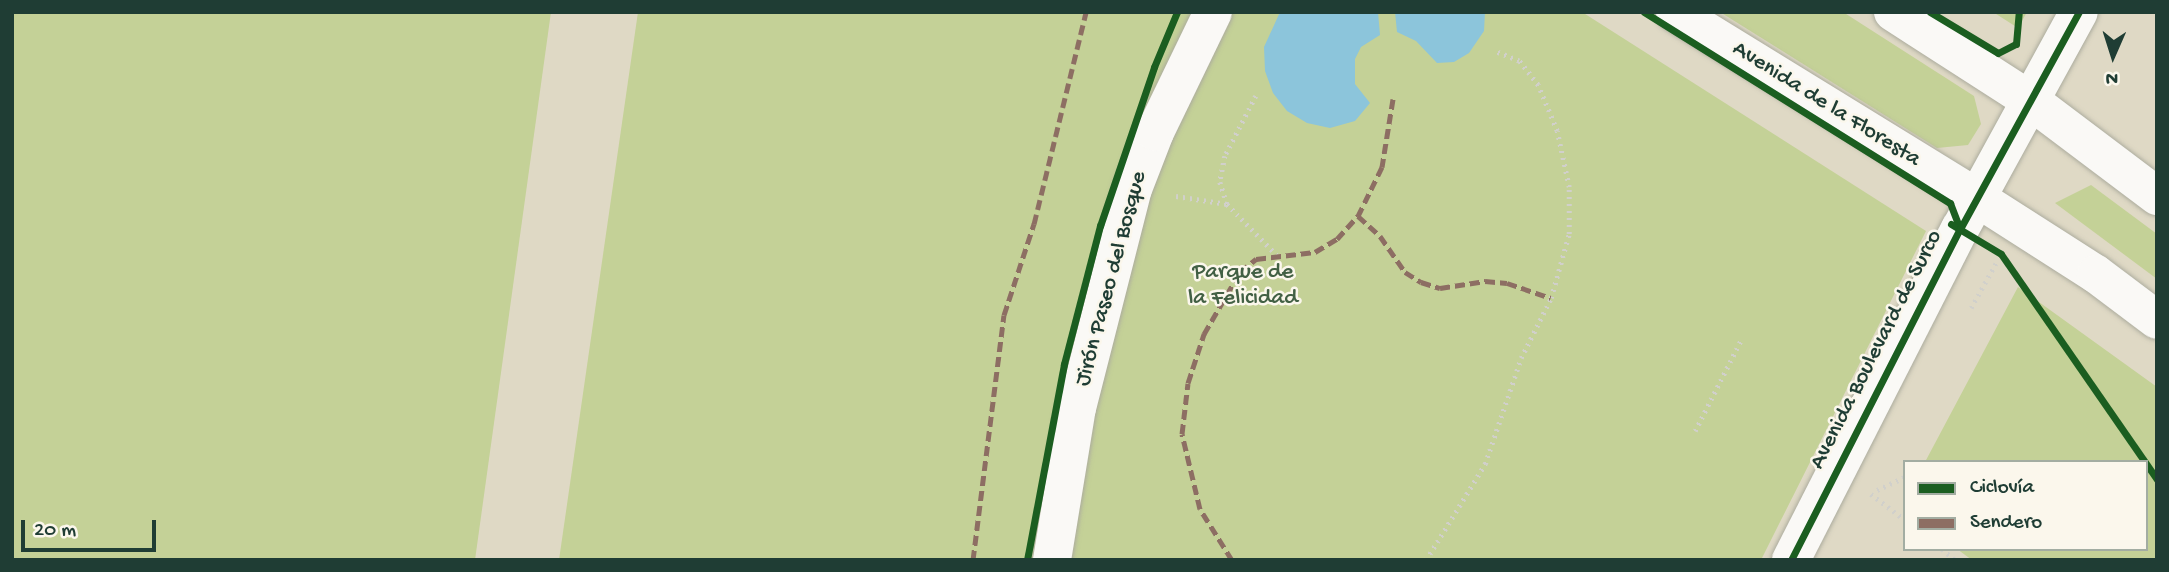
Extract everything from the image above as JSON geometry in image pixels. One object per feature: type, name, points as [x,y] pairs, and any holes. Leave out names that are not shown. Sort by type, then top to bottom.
[{"type":"street","name":"Jirón Paseo del Bosque","points":[[1052,560],[1077,408],[1133,189],[1155,132],[1213,12]]},
{"type":"street","name":"Avenida de la Floresta","points":[[1675,12],[1969,214],[2096,274],[2157,320]]},
{"type":"street","points":[[1893,12],[2031,101],[2157,196]]},
{"type":"street","name":"Avenida Boulevard de Surco","points":[[1791,560],[1969,214],[2079,12]]},
{"type":"path","points":[[1426,560],[1485,464],[1521,358],[1551,298],[1569,234],[1569,187],[1557,131],[1538,85],[1519,61],[1494,51]]},
{"type":"path","points":[[1256,96],[1225,156],[1220,182],[1227,204],[1277,255]]},
{"type":"path","points":[[1133,189],[1227,204]]},
{"type":"path","points":[[1969,214],[2008,265]]},
{"type":"path","points":[[1695,431],[1741,340]]},
{"type":"path","points":[[1903,478],[1870,493],[1903,518]]},
{"type":"green space","points":[[12,12],[551,12],[475,560],[12,560]]},
{"type":"green space","name":"Parque de la Felicidad","points":[[638,12],[1582,12],[1926,231],[1761,560],[559,560]]},
{"type":"green space","points":[[1720,12],[1843,12],[1974,96],[1981,124],[1968,145],[1937,148]]},
{"type":"green space","points":[[1993,12],[2027,12],[2018,28]]},
{"type":"green space","points":[[2091,185],[2157,234],[2157,279],[2055,203]]},
{"type":"green space","points":[[2018,287],[2157,387],[2157,560],[1972,560],[1960,551],[2148,551],[2148,460],[1926,460]]},
{"type":"water","points":[[1280,12],[1378,12],[1380,35],[1361,47],[1355,59],[1355,84],[1370,103],[1355,121],[1330,128],[1307,123],[1287,111],[1273,93],[1265,71],[1264,47]]},
{"type":"water","points":[[1395,12],[1485,12],[1484,31],[1469,53],[1454,62],[1437,63],[1416,41],[1397,32]]},
{"type":"marked path","points":[[973,560],[1004,315],[1034,224],[1086,12]]},
{"type":"marked path","points":[[1393,99],[1382,167],[1358,216],[1380,236],[1405,272],[1421,282],[1440,288],[1485,281],[1507,283],[1551,298]]},
{"type":"marked path","points":[[1232,560],[1200,509],[1182,434],[1188,383],[1204,334],[1240,272],[1256,259],[1315,252],[1337,239],[1358,216]]},
{"type":"cycle path","points":[[1027,560],[1064,364],[1100,226],[1154,67],[1177,12]]},
{"type":"cycle path","points":[[1644,12],[1950,203],[1960,229]]},
{"type":"cycle path","points":[[1930,12],[1998,53],[2016,44],[2019,12]]},
{"type":"cycle path","points":[[1791,560],[1960,229],[2079,12]]},
{"type":"cycle path","points":[[1951,224],[2001,254],[2144,460]]},
{"type":"cycle path","points":[[2148,466],[2157,479]]}]
